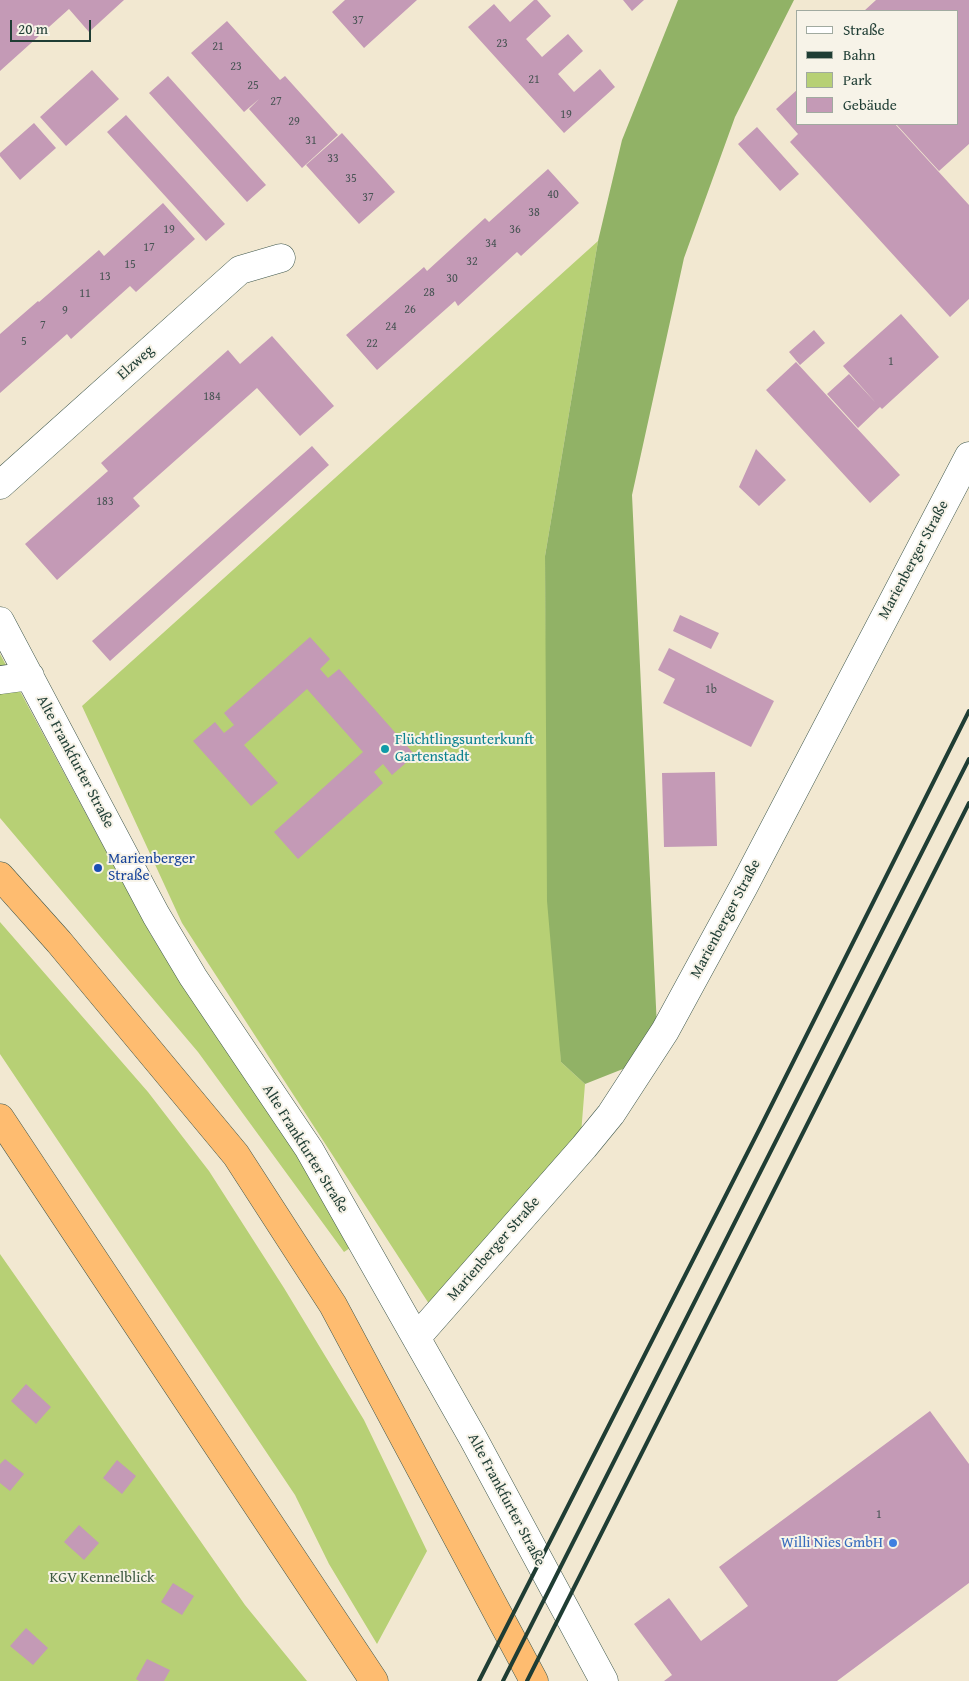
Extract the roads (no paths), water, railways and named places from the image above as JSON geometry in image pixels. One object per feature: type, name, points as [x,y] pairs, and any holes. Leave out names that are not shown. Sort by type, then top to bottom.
[{"type":"highway","points":[[0,876],[58,942],[236,1154],[333,1304],[534,1681]]},
{"type":"highway","points":[[0,1118],[374,1681]]},
{"type":"street","name":"Elzweg","points":[[0,484],[240,270],[281,258]]},
{"type":"street","name":"Marienberger Straße","points":[[416,1337],[611,1114],[660,1038],[744,886],[969,456]]},
{"type":"street","name":"Alte Frankfurter Straße","points":[[0,620],[156,915],[194,977],[309,1149],[478,1446],[604,1681]]},
{"type":"street","points":[[0,680],[30,676]]},
{"type":"railway","points":[[479,1681],[969,711]]},
{"type":"railway","points":[[503,1681],[969,759]]},
{"type":"railway","points":[[527,1681],[969,803]]},
{"type":"place","name":"Flüchtlingsunterkunft Gartenstadt","points":[[385,749]]},
{"type":"place","name":"Marienberger Straße","points":[[98,868]]},
{"type":"place","name":"Willi Nies GmbH","points":[[893,1543]]},
{"type":"park label","name":"KGV Kennelblick","points":[[102,1578]]}]
